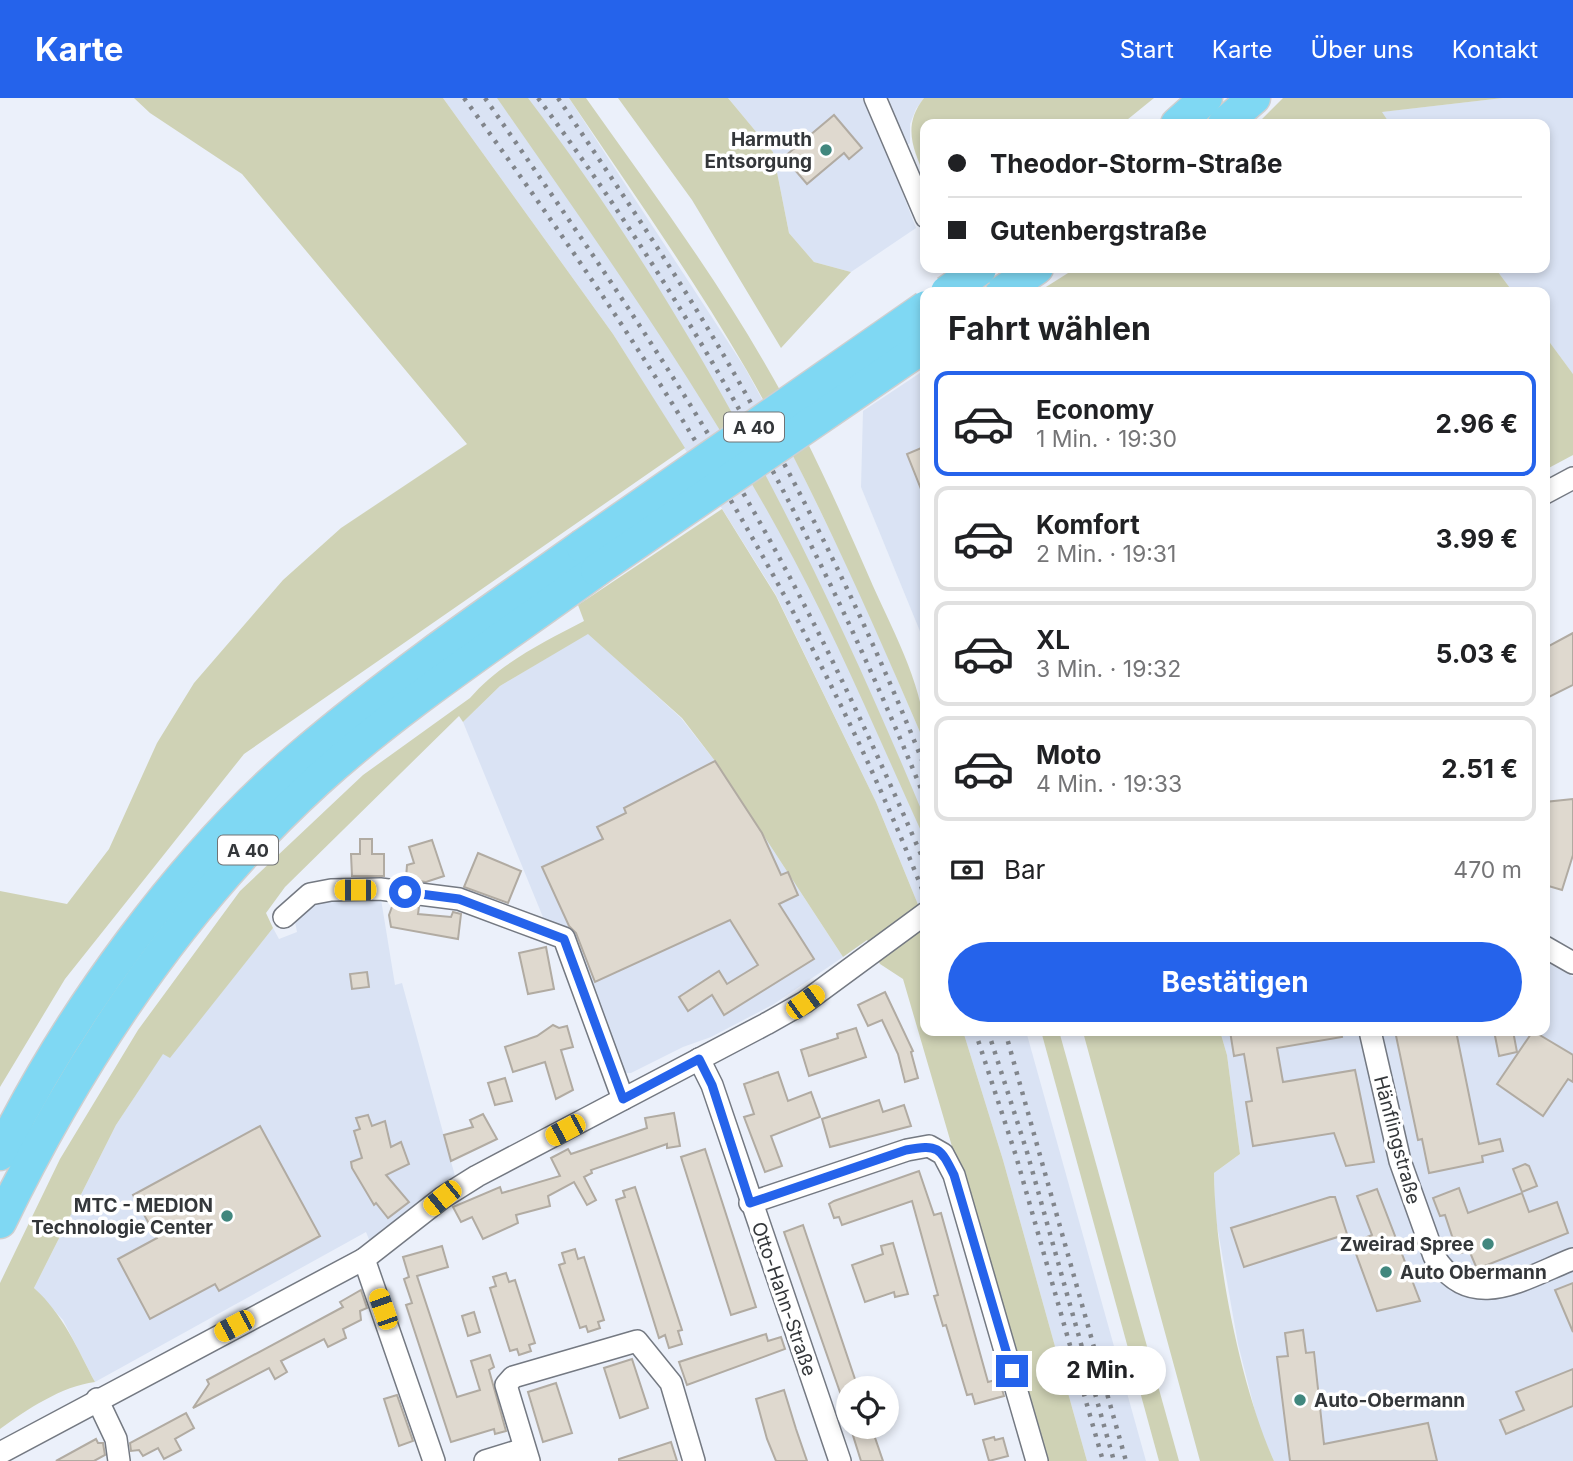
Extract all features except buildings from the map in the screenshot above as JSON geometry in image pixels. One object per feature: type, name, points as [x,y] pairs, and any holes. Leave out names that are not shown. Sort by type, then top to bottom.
[{"type":"highway","points":[[1183,119],[1206,98]]},
{"type":"highway","points":[[1230,119],[1254,98]]},
{"type":"highway","points":[[954,287],[974,273]]},
{"type":"highway","points":[[1009,287],[1030,273]]},
{"type":"highway","name":"A 40","points":[[0,1222],[38,1143],[89,1055],[152,964],[222,878],[319,779],[590,558],[920,311]]},
{"type":"highway","name":"A 40","points":[[0,1154],[64,1038],[128,946],[195,863],[300,757],[383,689],[920,349]]},
{"type":"street","points":[[875,98],[920,203]]},
{"type":"street","points":[[1550,490],[1573,478]]},
{"type":"street","points":[[284,917],[310,894],[331,890],[380,889],[459,899],[564,939],[623,1099]]},
{"type":"street","points":[[0,1453],[364,1259],[466,1183],[805,1002],[920,917]]},
{"type":"street","points":[[1550,950],[1573,963]]},
{"type":"street","name":"Hänflingstraße","points":[[1371,1036],[1400,1161],[1429,1244],[1441,1268],[1458,1283],[1484,1291],[1573,1259]]},
{"type":"street","name":"Otto-Hahn-Straße","points":[[699,1059],[712,1085],[840,1461]]},
{"type":"street","points":[[750,1203],[906,1150],[929,1146],[943,1154],[954,1175],[1027,1419],[1037,1461]]},
{"type":"street","points":[[364,1259],[434,1461]]},
{"type":"street","points":[[485,1461],[527,1455],[506,1385],[513,1377],[637,1341],[671,1383],[694,1461]]},
{"type":"street","points":[[97,1399],[116,1439],[118,1461]]},
{"type":"shaded area","points":[[443,98],[569,98],[745,368],[797,463],[862,597],[920,732],[920,909],[876,802],[776,595],[613,334]]},
{"type":"shaded area","points":[[728,98],[924,98],[910,124],[910,143],[888,155],[916,228],[851,272],[814,262],[789,233],[773,152]]},
{"type":"shaded area","points":[[1503,98],[1573,98],[1573,374],[1550,343],[1550,287],[1509,287],[1499,273],[1550,273],[1550,119],[1386,119],[1381,112]]},
{"type":"shaded area","points":[[920,373],[920,631],[861,487],[863,411]]},
{"type":"shaded area","points":[[588,633],[681,718],[715,761],[843,957],[774,1004],[711,1037],[683,1047],[631,1073],[624,1073],[547,927],[463,722],[500,686]]},
{"type":"shaded area","points":[[380,893],[395,985],[402,983],[455,1176],[370,1242],[366,1232],[95,1382],[63,1320],[34,1288],[116,1125],[163,1053],[170,1057],[273,928],[279,939],[297,932],[295,922],[299,914],[315,899]]},
{"type":"shaded area","points":[[1550,964],[1573,977],[1573,1461],[1274,1461],[1259,1427],[1238,1344],[1215,1214],[1214,1173],[1240,1154],[1227,1055],[1221,1036],[1550,1036]]},
{"type":"shaded area","points":[[965,1036],[1027,1036],[1146,1461],[1087,1461],[1003,1160]]},
{"type":"green space","points":[[134,98],[443,98],[613,334],[685,448],[244,754],[65,979],[0,1087],[0,891],[67,904],[109,849],[157,743],[194,683],[283,580],[341,528],[467,444],[242,174],[150,113]]},
{"type":"green space","points":[[497,98],[528,98],[588,180],[698,353],[796,534],[841,627],[920,807],[920,829],[818,606],[778,530],[713,419],[571,204]]},
{"type":"green space","points":[[569,98],[586,98],[655,195],[744,328],[794,416],[908,664],[920,702],[920,732],[796,461],[746,369],[660,232]]},
{"type":"green space","points":[[618,98],[728,98],[773,152],[789,233],[814,262],[851,272],[781,348],[692,200]]},
{"type":"green space","points":[[924,98],[1154,98],[1128,119],[920,119],[920,165],[912,138],[913,118]]},
{"type":"green space","points":[[1283,98],[1503,98],[1382,112],[1387,119],[1262,119]]},
{"type":"green space","points":[[1068,273],[1499,273],[1509,287],[1046,287]]},
{"type":"green space","points":[[1550,343],[1573,374],[1573,455],[1550,467]]},
{"type":"green space","points":[[722,509],[776,596],[876,802],[920,909],[920,1036],[965,1036],[1003,1160],[1087,1461],[1044,1461],[903,979],[880,964],[867,940],[843,957],[715,761],[682,718],[588,634],[500,686],[463,722],[459,716],[285,887],[266,913],[273,928],[170,1058],[163,1054],[116,1125],[34,1288],[61,1320],[95,1382],[57,1394],[0,1429],[0,1283],[60,1159],[138,1030],[240,891],[363,775],[470,698],[509,664],[584,621],[578,605]]},
{"type":"green space","points":[[1042,1036],[1060,1036],[1179,1461],[1159,1461]]},
{"type":"green space","points":[[1084,1036],[1221,1036],[1227,1055],[1240,1154],[1214,1173],[1219,1243],[1240,1359],[1250,1396],[1274,1461],[1200,1461]]},
{"type":"railway","points":[[464,98],[597,288],[661,385],[721,484],[778,584],[831,686],[881,791],[920,885]]},
{"type":"railway","points":[[485,98],[655,350],[750,505],[843,683],[920,852]]},
{"type":"railway","points":[[538,98],[597,180],[652,264],[754,437],[845,616],[920,787]]},
{"type":"railway","points":[[558,98],[671,270],[762,423],[861,619],[920,755]]},
{"type":"railway","points":[[977,1036],[1016,1156],[1103,1461]]},
{"type":"railway","points":[[990,1036],[1027,1152],[1114,1461]]},
{"type":"railway","points":[[1006,1036],[1126,1461]]},
{"type":"place","name":"Harmuth Entsorgung","points":[[826,150]]},
{"type":"place","name":"MTC - MEDION Technologie Center","points":[[227,1216]]},
{"type":"place","name":"Zweirad Spree","points":[[1488,1244]]},
{"type":"place","name":"Auto Obermann","points":[[1386,1272]]},
{"type":"place","name":"Auto-Obermann","points":[[1300,1400]]},
{"type":"route","points":[[405,892],[459,899],[564,939],[611,1073],[623,1099],[699,1059],[712,1085],[750,1203],[906,1150],[929,1146],[936,1148],[943,1154],[954,1175],[981,1275],[1012,1371]]}]
